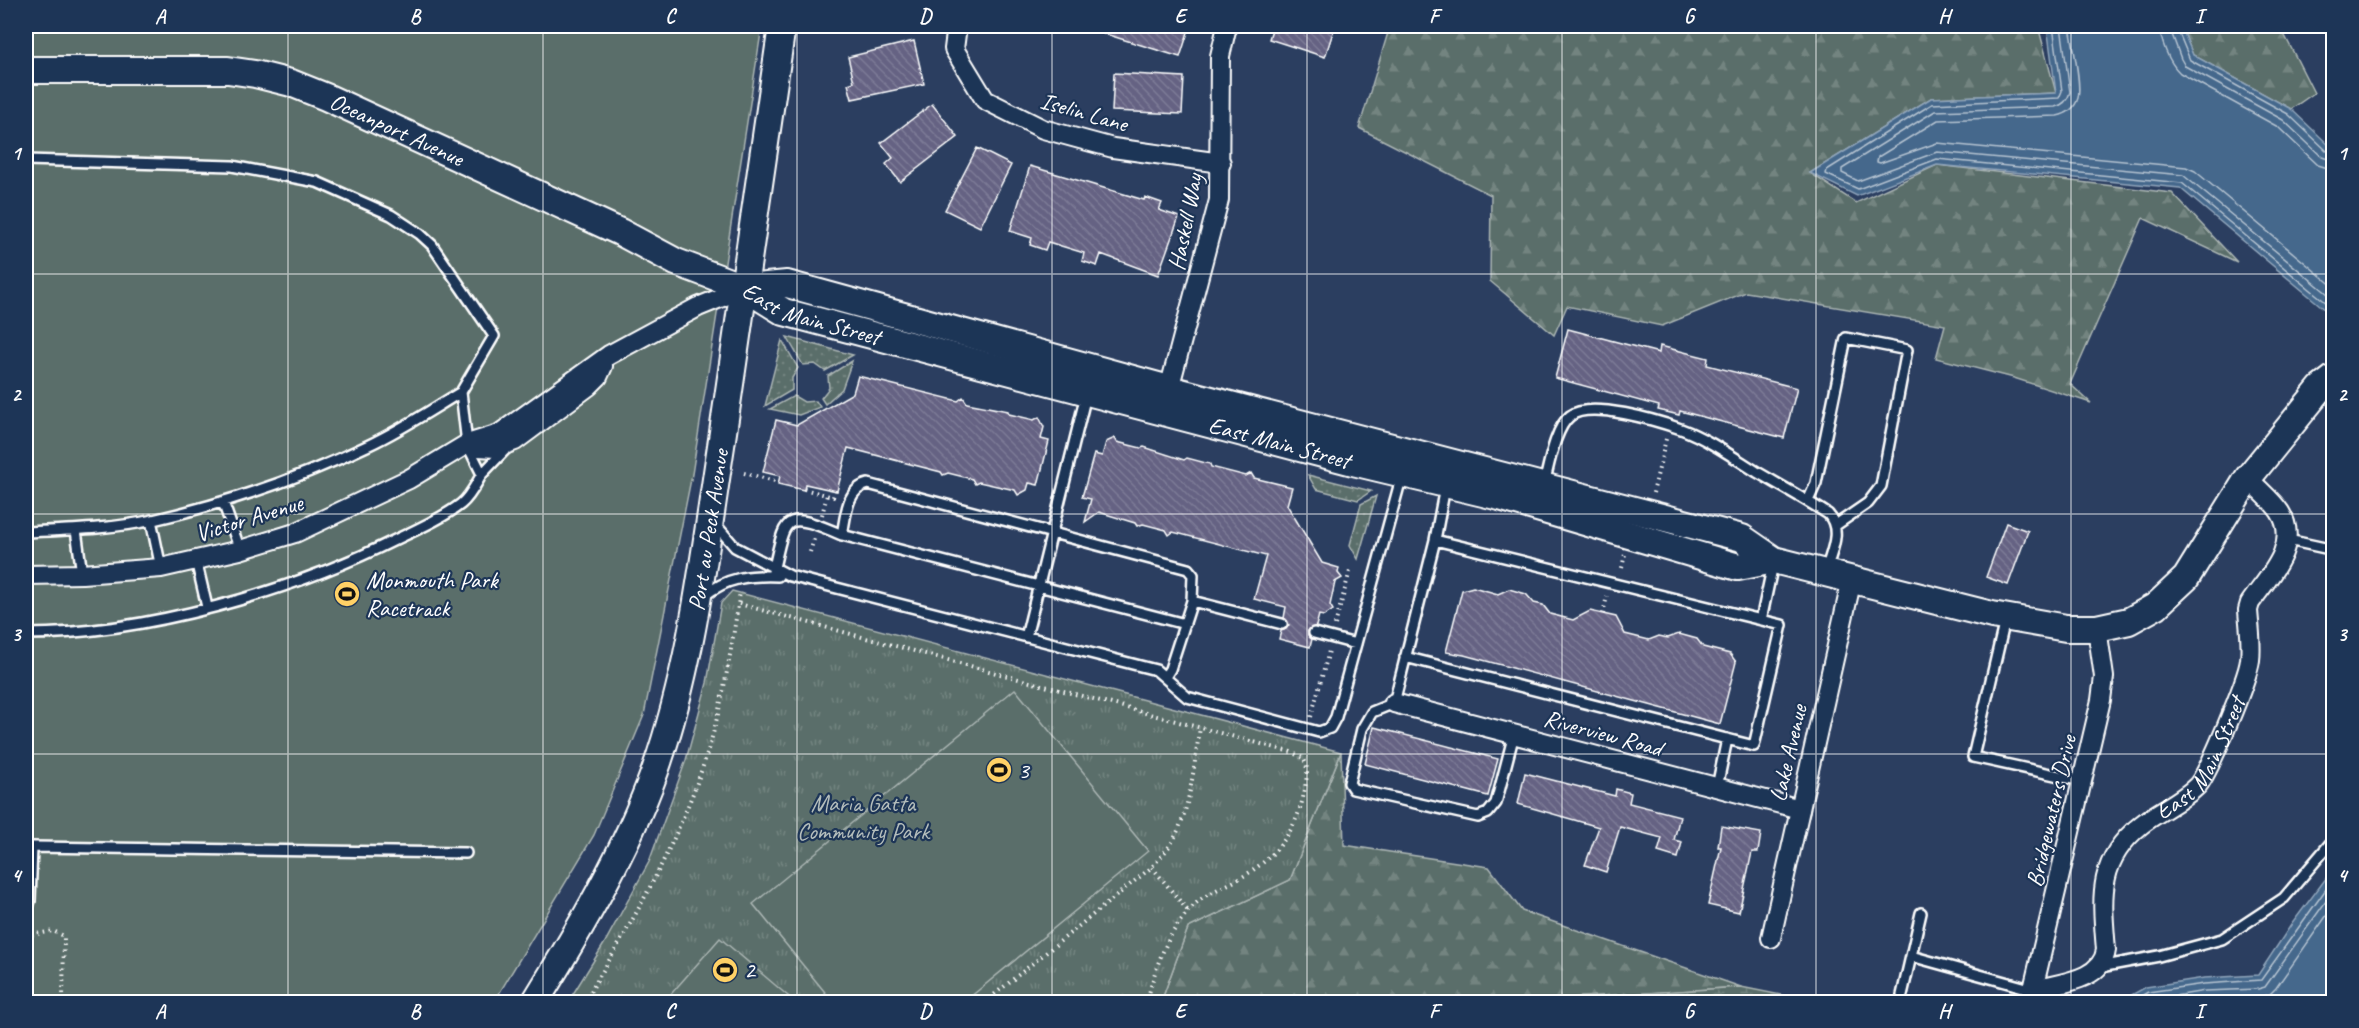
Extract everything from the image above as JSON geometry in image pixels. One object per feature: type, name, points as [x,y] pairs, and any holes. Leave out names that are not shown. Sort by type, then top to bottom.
[{"type":"main road","name":"Port au Peck Avenue","points":[[535,1002],[595,901],[630,832],[672,718],[698,604],[782,26]]},
{"type":"main road","name":"Oceanport Avenue","points":[[26,70],[207,69],[255,74],[291,83],[326,96],[609,226],[676,262],[745,288]]},
{"type":"main road","name":"East Main Street","points":[[745,288],[787,284],[1169,389],[1448,473],[1500,498],[1738,567],[1774,560]]},
{"type":"main road","name":"East Main Street","points":[[745,288],[784,312],[1402,474],[1448,473],[1543,486],[1742,538],[1774,560],[1826,571],[2005,618],[2066,627],[2097,628],[2128,621],[2169,596],[2186,578],[2247,478],[2321,388],[2334,378]]},
{"type":"street","name":"Iselin Lane","points":[[957,26],[954,49],[984,100],[1042,129],[1113,148],[1221,163]]},
{"type":"street","name":"Haskell Way","points":[[1169,389],[1219,200],[1220,56],[1227,26]]},
{"type":"street","name":"Victor Avenue","points":[[26,575],[82,574],[161,568],[240,550],[295,533],[409,479],[467,444],[507,429],[609,355],[698,307],[745,288]]},
{"type":"street","points":[[467,444],[490,448],[502,447],[515,441],[589,386],[598,377],[609,355]]},
{"type":"street","points":[[2247,478],[2279,510],[2286,524],[2288,540]]},
{"type":"street","name":"East Main Street","points":[[2100,966],[2106,950],[2102,897],[2110,863],[2123,844],[2140,826],[2195,788],[2201,781],[2250,660],[2248,610],[2250,603],[2284,553],[2288,540]]},
{"type":"street","name":"Lake Avenue","points":[[1771,938],[1852,579]]},
{"type":"street","name":"Bridgewaters Drive","points":[[2032,996],[2101,700],[2104,677],[2097,628]]},
{"type":"street","name":"Riverview Road","points":[[1394,703],[1800,809]]},
{"type":"street","points":[[2032,996],[2091,975],[2100,966]]},
{"type":"lane","points":[[26,160],[232,166],[317,182],[391,215],[420,234],[432,245],[494,336],[461,392],[381,439],[322,467],[223,502],[151,520],[76,530],[26,532]]},
{"type":"lane","points":[[1808,501],[1816,483],[1846,338],[1907,350],[1881,486],[1868,503],[1836,525]]},
{"type":"lane","points":[[461,392],[467,444],[482,474]]},
{"type":"lane","points":[[1026,637],[1087,392]]},
{"type":"lane","points":[[1543,486],[1563,425],[1570,416],[1579,411],[1591,408],[1615,412],[1682,429],[1828,514],[1836,525],[1837,532],[1826,571]]},
{"type":"lane","points":[[26,634],[141,623],[255,596],[355,560],[462,503],[482,474],[515,441]]},
{"type":"lane","points":[[1448,473],[1435,540],[1394,703],[1372,712],[1362,729],[1349,783],[1353,789],[1478,818],[1488,813],[1496,803],[1514,734]]},
{"type":"lane","points":[[710,517],[722,534],[773,572],[1156,670],[1186,697],[1319,732],[1330,728],[1336,717],[1402,474]]},
{"type":"lane","points":[[842,535],[851,496],[858,488],[868,484],[1188,568],[1193,575],[1192,601],[1170,669],[1165,677]]},
{"type":"lane","points":[[223,502],[240,550]]},
{"type":"lane","points":[[151,520],[161,568]]},
{"type":"lane","points":[[773,572],[784,528],[795,520],[823,526],[842,535],[1185,624]]},
{"type":"lane","points":[[76,530],[82,574]]},
{"type":"lane","points":[[1405,657],[1754,746],[1782,625],[1435,540]]},
{"type":"lane","points":[[2288,540],[2334,550]]},
{"type":"lane","points":[[742,551],[759,557],[768,556],[778,549],[781,542]]},
{"type":"lane","points":[[196,560],[207,607]]},
{"type":"lane","points":[[1761,620],[1774,560]]},
{"type":"lane","points":[[698,604],[705,595],[726,581],[773,572]]},
{"type":"lane","points":[[1192,601],[1282,624]]},
{"type":"lane","points":[[2005,618],[1973,757],[2082,781]]},
{"type":"lane","points":[[1314,633],[1356,644]]},
{"type":"lane","points":[[1717,787],[1727,739]]},
{"type":"lane","points":[[2100,966],[2159,956],[2222,939],[2284,898],[2334,839]]},
{"type":"lane","points":[[26,913],[30,901],[32,847],[466,853]]},
{"type":"lane","points":[[1902,994],[1921,913]]},
{"type":"lane","points":[[1911,956],[2032,996]]},
{"type":"path","points":[[1651,503],[1667,435]]},
{"type":"path","points":[[744,472],[778,482]]},
{"type":"path","points":[[804,489],[833,497],[835,491]]},
{"type":"path","points":[[822,517],[827,495]]},
{"type":"path","points":[[1335,626],[1350,571]]},
{"type":"path","points":[[584,1002],[623,938],[649,889],[704,765],[724,687],[741,588]]},
{"type":"path","points":[[1603,614],[1607,595]]},
{"type":"path","points":[[739,604],[1300,753],[1307,770],[1295,824],[1281,846],[1264,863],[1216,890],[1188,911],[1167,942],[1153,977],[1147,1002]]},
{"type":"path","points":[[1311,717],[1330,648]]},
{"type":"path","points":[[985,1002],[1152,867],[1167,851],[1182,821],[1200,728]]},
{"type":"path","points":[[1152,867],[1188,911]]},
{"type":"path","points":[[26,936],[52,931],[64,936],[64,1001],[48,1002]]},
{"type":"green space","name":"Monmouth Park Racetrack","points":[[26,26],[762,26],[692,474],[644,715],[594,835],[494,1002],[26,1002]]},
{"type":"green space","points":[[1390,26],[2038,26],[2056,93],[1931,98],[1810,173],[1856,203],[1937,165],[2172,193],[2237,262],[2143,218],[2070,384],[2091,403],[2014,378],[1936,358],[1945,325],[1746,292],[1662,326],[1567,306],[1554,335],[1490,281],[1491,195],[1359,128]]},
{"type":"green space","points":[[2181,26],[2280,26],[2314,93],[2291,109],[2193,55]]},
{"type":"green space","points":[[787,337],[853,355],[825,371],[815,364],[803,365]]},
{"type":"green space","points":[[782,340],[798,368],[792,378],[792,390],[765,406]]},
{"type":"green space","points":[[852,361],[842,389],[825,404],[821,398],[829,388],[828,376]]},
{"type":"green space","points":[[794,396],[804,402],[816,401],[820,407],[799,415],[770,409]]},
{"type":"green space","points":[[1308,475],[1371,491],[1358,500],[1316,489]]},
{"type":"green space","points":[[1376,496],[1358,559],[1350,545],[1361,504]]},
{"type":"green space","name":"Maria Gatta Community Park","points":[[732,591],[1341,752],[1290,880],[1188,928],[1161,1002],[568,1002],[604,944],[649,862],[686,760],[707,683],[721,603]]},
{"type":"green space","name":"3","points":[[1015,689],[1148,851],[964,1002],[833,1002],[753,904]]},
{"type":"green space","points":[[1341,752],[1344,845],[1489,867],[1522,911],[1741,987],[1540,1000],[1540,1002],[1161,1002],[1188,928],[1290,880]]},
{"type":"green space","name":"2","points":[[720,938],[795,1002],[664,1002]]},
{"type":"green space","points":[[1741,987],[1815,1002],[1540,1002],[1540,1000]]},
{"type":"water","points":[[2047,26],[2181,26],[2193,55],[2291,109],[2333,149],[2333,316],[2180,188],[1937,165],[1857,196],[1810,173],[1931,98],[2056,93]]},
{"type":"water","points":[[2333,869],[2333,1002],[2119,1002],[2146,987],[2204,978],[2258,975],[2291,925]]},
{"type":"building","points":[[1089,26],[1190,26],[1180,57],[1089,29]]},
{"type":"building","points":[[1273,26],[1335,26],[1325,57],[1269,39]]},
{"type":"building","points":[[914,41],[924,84],[852,99],[848,84],[854,82],[848,57]]},
{"type":"building","points":[[1114,73],[1184,77],[1182,114],[1112,111]]},
{"type":"building","points":[[932,104],[958,137],[900,182],[886,164],[893,158],[881,143]]},
{"type":"building","points":[[977,148],[1011,165],[980,227],[945,210]]},
{"type":"building","points":[[1030,166],[1144,200],[1145,197],[1162,203],[1159,210],[1179,217],[1158,275],[1101,254],[1097,266],[1082,261],[1084,253],[1048,242],[1045,250],[1030,245],[1032,238],[1010,231]]},
{"type":"building","points":[[1568,329],[1659,353],[1660,346],[1708,358],[1707,365],[1797,388],[1784,438],[1680,411],[1679,415],[1658,410],[1659,406],[1555,378]]},
{"type":"building","points":[[858,376],[958,401],[963,397],[967,403],[1008,411],[1009,414],[1034,420],[1039,417],[1044,427],[1041,439],[1049,441],[1038,485],[1029,483],[1027,490],[1018,495],[1015,490],[979,482],[975,484],[972,479],[948,473],[943,475],[941,472],[848,448],[837,491],[805,484],[804,490],[778,484],[780,476],[763,472],[776,420],[797,425],[853,393]]},
{"type":"building","points":[[1115,438],[1117,442],[1144,447],[1184,460],[1187,458],[1210,464],[1211,467],[1246,476],[1251,473],[1254,478],[1292,487],[1287,505],[1322,563],[1339,568],[1338,573],[1342,578],[1335,582],[1330,605],[1333,610],[1324,616],[1319,615],[1316,626],[1308,631],[1312,639],[1310,647],[1279,639],[1281,631],[1289,625],[1284,618],[1286,607],[1254,599],[1266,556],[1173,532],[1169,535],[1166,530],[1143,524],[1137,526],[1135,523],[1099,512],[1085,522],[1091,499],[1082,497],[1094,454],[1102,456],[1106,442]]},
{"type":"building","points":[[2006,523],[2028,531],[2008,585],[1986,577]]},
{"type":"building","points":[[1473,587],[1498,594],[1509,589],[1526,594],[1534,603],[1543,605],[1550,614],[1573,620],[1590,611],[1616,617],[1625,634],[1649,640],[1659,636],[1668,638],[1679,634],[1697,639],[1703,647],[1730,654],[1736,662],[1720,724],[1446,652],[1462,590]]},
{"type":"building","points":[[1374,727],[1498,759],[1488,796],[1365,764]]},
{"type":"building","points":[[1525,773],[1615,796],[1616,789],[1631,793],[1629,803],[1680,816],[1674,840],[1682,842],[1678,858],[1658,852],[1662,838],[1620,827],[1606,872],[1585,865],[1599,827],[1518,804]]},
{"type":"building","points":[[1721,826],[1761,833],[1758,852],[1752,852],[1739,912],[1708,905],[1721,847],[1718,847]]},
{"type":"place","name":"Monmouth Park Racetrack","points":[[347,594]]},
{"type":"place","name":"3","points":[[999,770]]},
{"type":"place","name":"2","points":[[725,970]]}]
